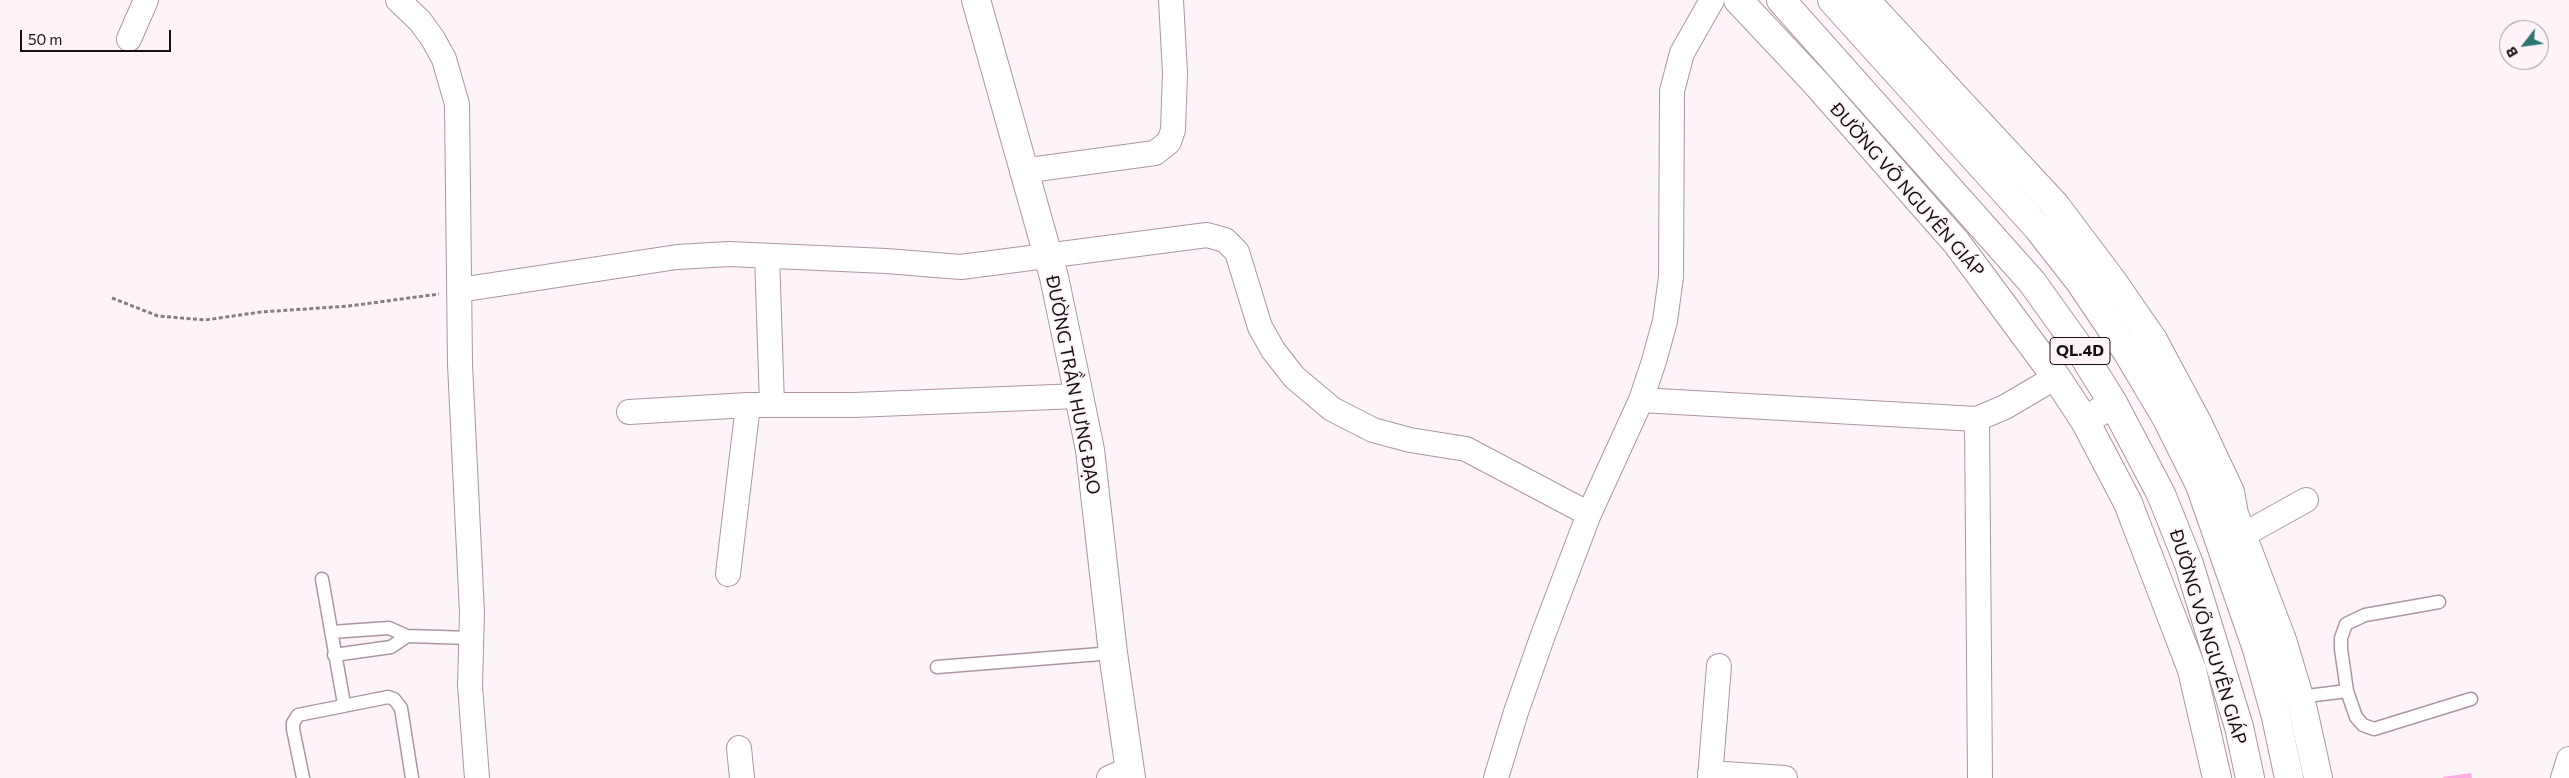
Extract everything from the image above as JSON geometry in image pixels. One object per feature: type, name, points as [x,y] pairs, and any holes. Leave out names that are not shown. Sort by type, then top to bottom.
[{"type":"main road","name":"ĐƯỜNG TRẦN HƯNG ĐẠO","points":[[976,0],[1022,171],[1048,257],[1090,450],[1113,653],[1123,775]]},
{"type":"main road","name":"ĐƯỜNG VÕ NGUYÊN GIÁP","points":[[1738,0],[1816,83],[1956,242],[2056,377],[2085,421],[2128,503],[2188,661],[2217,778]]},
{"type":"main road","name":"ĐƯỜNG VÕ NGUYÊN GIÁP","points":[[1780,0],[2032,282],[2075,342],[2113,403],[2161,494],[2189,564],[2239,727],[2250,778]]},
{"type":"main road","name":"QL.4D","points":[[1832,0],[2037,227],[2080,282],[2128,353],[2166,417],[2200,485],[2257,649],[2276,717],[2289,778]]},
{"type":"main road","points":[[1865,0],[2055,205],[2113,282],[2152,340],[2197,422],[2230,492],[2234,514],[2282,640],[2299,697],[2318,778]]},
{"type":"main road","points":[[2128,353],[2152,340]]},
{"type":"main road","points":[[2085,421],[2113,403]]},
{"type":"street","points":[[129,39],[146,0]]},
{"type":"street","points":[[398,0],[420,21],[433,39],[444,59],[457,104],[460,364],[472,613],[471,703],[477,778]]},
{"type":"street","points":[[1022,171],[1147,154],[1163,149],[1169,142],[1173,130],[1175,74],[1171,0]]},
{"type":"street","points":[[1496,778],[1516,712],[1589,514],[1641,400],[1665,321],[1671,277],[1672,91],[1682,53],[1712,0]]},
{"type":"street","points":[[459,290],[678,257],[729,254],[886,261],[961,267],[1207,235],[1225,240],[1237,252],[1260,327],[1273,350],[1294,377],[1332,410],[1373,430],[1410,440],[1472,452],[1589,514]]},
{"type":"street","points":[[767,256],[772,404]]},
{"type":"street","points":[[1641,400],[1977,419],[2004,407],[2056,377]]},
{"type":"street","points":[[629,412],[772,404],[854,405],[1079,396]]},
{"type":"street","points":[[728,574],[748,405]]},
{"type":"street","points":[[1977,419],[1980,778]]},
{"type":"street","points":[[2243,535],[2306,500]]},
{"type":"street","points":[[1719,666],[1710,776],[1785,778]]},
{"type":"street","points":[[739,748],[742,778]]},
{"type":"street","points":[[2563,778],[2569,759]]},
{"type":"lane","points":[[322,579],[334,656],[344,704]]},
{"type":"lane","points":[[2439,602],[2365,615],[2346,624],[2341,638],[2340,649],[2347,691],[2356,717],[2363,725],[2374,729],[2471,699]]},
{"type":"lane","points":[[331,632],[388,628],[407,636],[471,638]]},
{"type":"lane","points":[[334,656],[391,647],[407,636]]},
{"type":"lane","points":[[937,667],[1113,653]]},
{"type":"lane","points":[[2299,697],[2347,691]]},
{"type":"lane","points":[[303,778],[293,729],[295,718],[302,712],[388,697],[398,703],[402,713],[412,778]]},
{"type":"path","points":[[112,298],[164,317],[204,320],[261,312],[377,303],[459,290]]},
{"type":"building","points":[[2471,773],[2472,778],[2443,778],[2443,777]]}]
